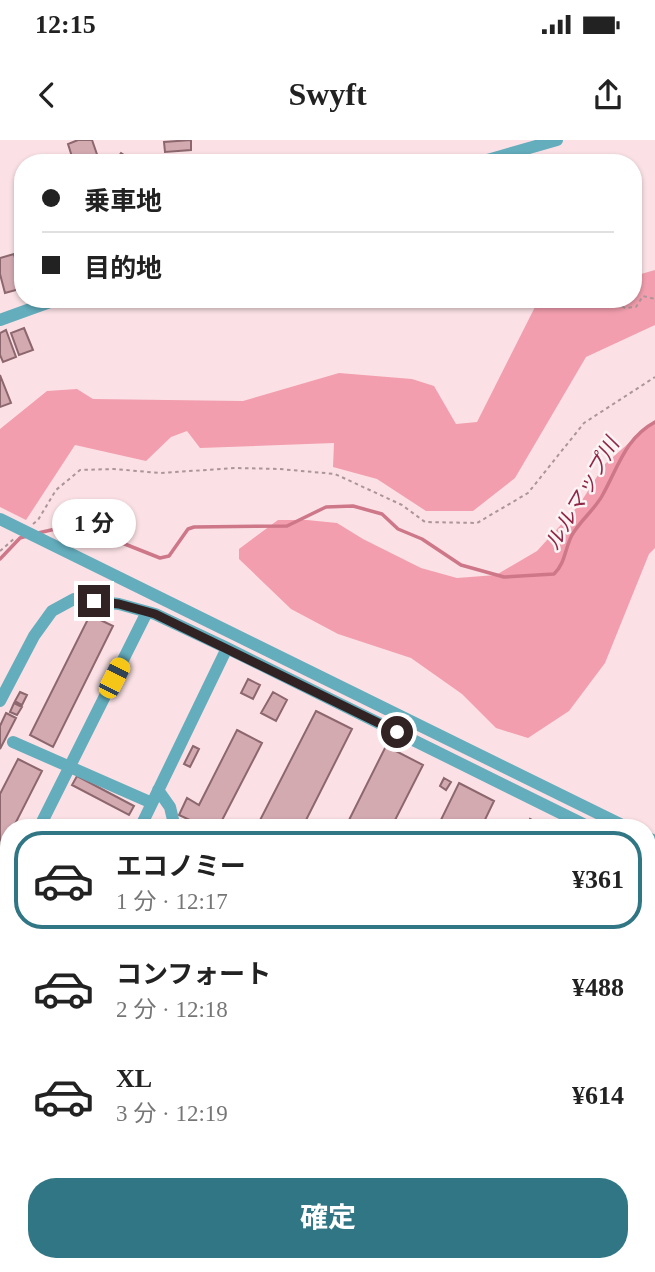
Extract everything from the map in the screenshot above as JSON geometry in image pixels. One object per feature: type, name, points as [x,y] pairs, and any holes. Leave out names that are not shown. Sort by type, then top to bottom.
[{"type":"street","points":[[508,154],[557,140]]},
{"type":"street","points":[[0,320],[33,308]]},
{"type":"street","points":[[0,519],[610,819]]},
{"type":"street","points":[[0,701],[34,636],[52,611],[74,599],[119,604],[147,612],[227,648],[573,819]]},
{"type":"street","points":[[43,819],[147,612]]},
{"type":"street","points":[[144,819],[227,648]]},
{"type":"street","points":[[13,741],[152,803]]},
{"type":"street","points":[[158,790],[170,807],[173,819]]},
{"type":"path","points":[[0,551],[22,530],[38,520],[56,490],[80,470],[114,469],[160,474],[228,468],[335,474],[402,505],[425,522],[477,523],[528,493],[584,423],[655,377]]},
{"type":"shaded area","points":[[655,270],[655,325],[586,357],[515,478],[473,511],[426,511],[377,479],[333,467],[334,443],[200,448],[187,431],[171,437],[146,461],[75,445],[26,520],[0,507],[0,429],[47,391],[77,389],[93,399],[243,401],[339,373],[412,379],[434,386],[456,424],[477,422],[534,308],[642,308],[642,274]]},
{"type":"shaded area","points":[[655,420],[655,548],[649,554],[605,663],[569,711],[528,738],[496,728],[462,694],[411,658],[338,634],[291,609],[239,559],[239,549],[278,520],[307,520],[337,523],[421,568],[457,578],[496,575],[537,551],[579,505],[605,464]]},
{"type":"building","points":[[78,140],[92,140],[97,154],[71,154],[68,144]]},
{"type":"building","points":[[191,140],[191,150],[165,152],[164,142]]},
{"type":"building","points":[[14,254],[14,290],[5,293],[0,274],[0,258]]},
{"type":"building","points":[[24,328],[33,350],[19,355],[11,333]]},
{"type":"building","points":[[6,330],[16,357],[3,362],[0,355],[0,333]]},
{"type":"building","points":[[0,375],[11,403],[0,407]]},
{"type":"building","points":[[90,615],[113,626],[53,747],[30,735]]},
{"type":"building","points":[[248,679],[260,685],[253,699],[241,693]]},
{"type":"building","points":[[20,692],[27,695],[22,705],[15,701]]},
{"type":"building","points":[[273,692],[287,700],[276,721],[261,713]]},
{"type":"building","points":[[14,703],[22,707],[17,715],[10,712]]},
{"type":"building","points":[[316,711],[352,729],[307,819],[261,819]]},
{"type":"building","points":[[6,713],[16,718],[0,749],[0,726]]},
{"type":"building","points":[[237,730],[262,743],[223,819],[188,819],[179,815],[187,798],[199,805]]},
{"type":"building","points":[[193,746],[199,749],[190,767],[184,764]]},
{"type":"building","points":[[386,746],[423,765],[396,819],[350,819]]},
{"type":"building","points":[[18,759],[42,771],[18,819],[0,819],[0,794]]},
{"type":"building","points":[[77,776],[134,806],[129,815],[72,785]]},
{"type":"building","points":[[444,778],[451,782],[446,790],[440,786]]},
{"type":"building","points":[[459,783],[494,801],[485,819],[441,819]]},
{"type":"waterway","name":"ルルマップ川","points":[[38,533],[73,525],[160,558],[169,556],[188,529],[194,527],[287,526],[326,507],[353,506],[382,514],[398,529],[422,539],[461,565],[504,577],[554,574],[572,535],[599,501],[623,454],[636,436],[655,422]]},
{"type":"waterway","name":"ルルマップ川","points":[[0,559],[20,538],[27,536]]},
{"type":"route","points":[[94,601],[119,604],[155,614],[397,732]]}]
